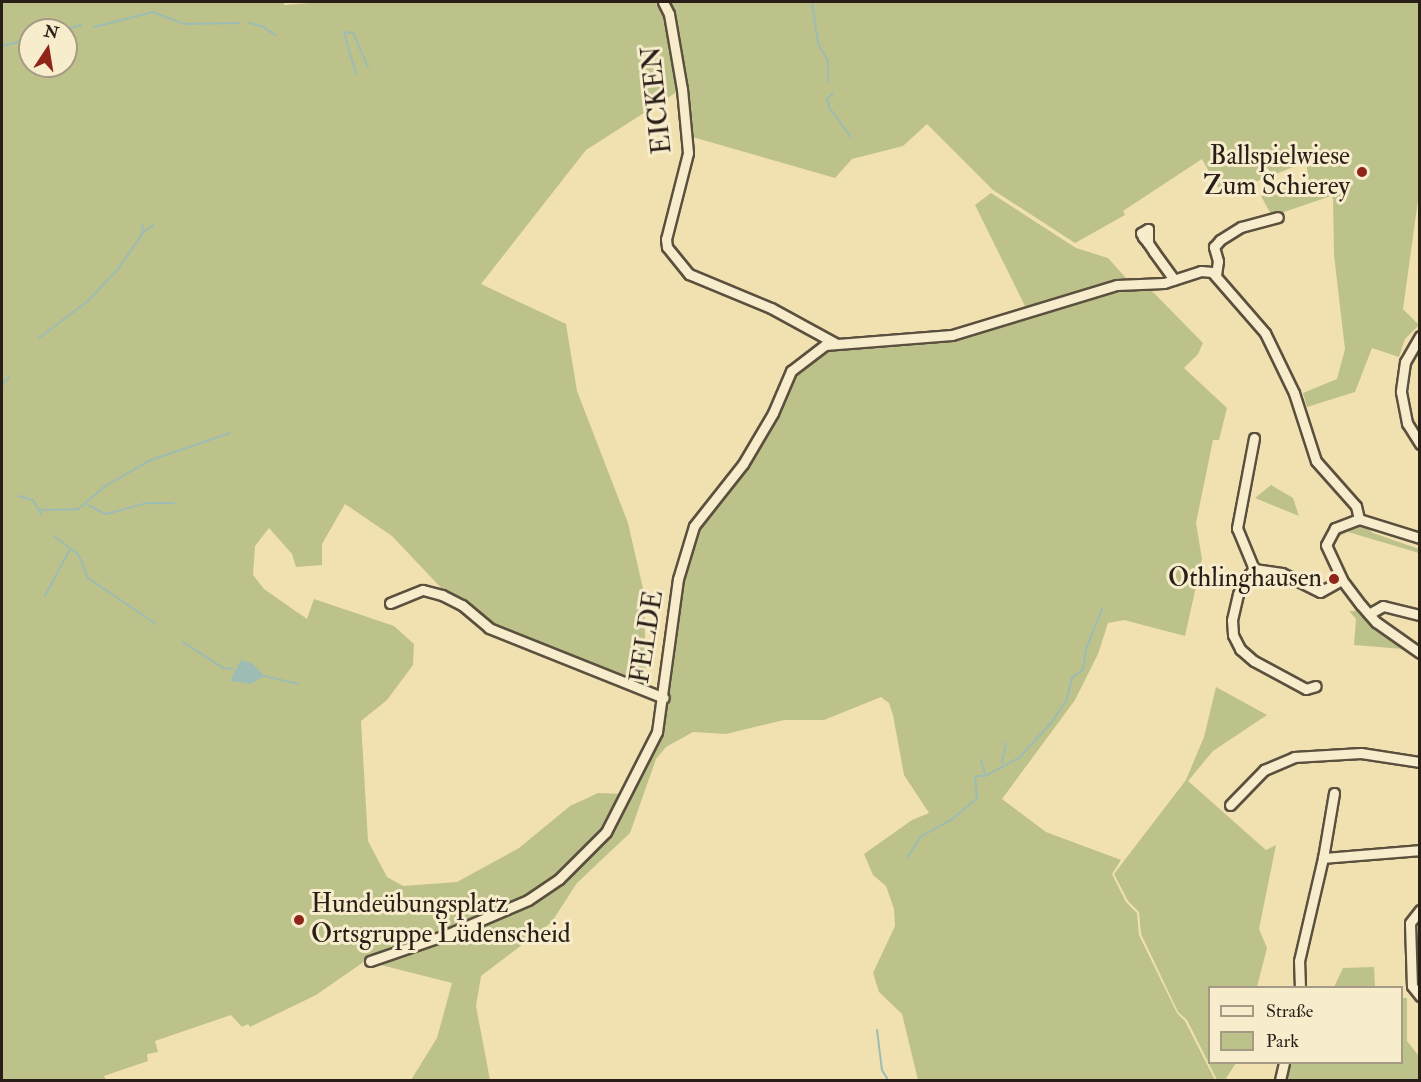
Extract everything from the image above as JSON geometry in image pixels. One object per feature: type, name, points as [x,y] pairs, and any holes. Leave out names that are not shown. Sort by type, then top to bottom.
[{"type":"street","name":"EICKEN","points":[[663,2],[669,14],[682,89],[688,153],[666,238],[667,248],[689,274],[771,308],[835,343]]},
{"type":"street","points":[[1216,275],[1218,261],[1214,247],[1220,240],[1241,227],[1278,217]]},
{"type":"street","points":[[1148,243],[1174,280]]},
{"type":"street","points":[[835,343],[938,338],[1117,285],[1174,280],[1207,270],[1216,275],[1265,333],[1294,393],[1316,461],[1356,506],[1359,519]]},
{"type":"street","points":[[1419,336],[1405,362],[1401,392],[1407,423],[1419,444]]},
{"type":"street","name":"FELDE","points":[[390,603],[423,590],[442,595],[462,605],[489,628],[523,644],[664,698],[678,579],[694,526],[743,464],[773,413],[790,371],[811,353],[835,343]]},
{"type":"street","points":[[1254,438],[1237,528],[1254,569]]},
{"type":"street","points":[[1419,538],[1359,519],[1335,528],[1327,542],[1342,580],[1369,614],[1419,653]]},
{"type":"street","points":[[1254,569],[1282,573],[1320,592],[1342,580]]},
{"type":"street","points":[[1254,569],[1244,580],[1234,607],[1232,624],[1236,643],[1248,657],[1290,681],[1306,689],[1316,686]]},
{"type":"street","points":[[1369,614],[1383,606],[1419,615]]},
{"type":"street","points":[[370,962],[446,935],[528,900],[575,865],[606,832],[650,751],[664,698]]},
{"type":"street","points":[[1230,804],[1262,772],[1294,757],[1361,753],[1419,762]]},
{"type":"street","points":[[1300,986],[1299,961],[1323,858],[1334,793]]},
{"type":"street","points":[[1323,858],[1419,850]]},
{"type":"street","points":[[1419,910],[1410,923],[1412,986],[1419,996]]},
{"type":"street","points":[[1280,1080],[1284,1064]]},
{"type":"green space","points":[[2,2],[284,2],[284,5],[323,2],[660,2],[667,14],[680,90],[586,150],[481,284],[566,324],[577,391],[628,523],[644,593],[646,690],[490,627],[444,591],[392,536],[345,504],[322,544],[322,565],[296,567],[292,554],[269,528],[255,546],[253,575],[264,589],[307,619],[314,599],[394,626],[414,644],[413,665],[387,700],[361,721],[368,841],[387,877],[403,886],[457,882],[519,848],[570,806],[598,793],[625,794],[651,751],[680,580],[696,527],[738,475],[793,371],[827,346],[946,339],[1107,292],[1148,287],[1203,343],[1198,354],[1184,368],[1227,408],[1219,440],[1213,440],[1196,523],[1202,559],[1185,636],[1124,620],[1108,623],[1098,654],[1075,700],[1002,799],[1046,832],[1121,860],[1112,874],[1126,902],[1137,913],[1139,935],[1177,1013],[1185,1021],[1215,1080],[918,1080],[902,1014],[879,992],[873,973],[895,926],[894,909],[886,886],[873,875],[864,854],[912,820],[929,813],[904,775],[893,715],[889,703],[881,697],[824,720],[784,720],[726,734],[693,732],[666,747],[656,759],[630,833],[577,883],[551,923],[481,976],[476,1006],[490,1080],[411,1080],[437,1038],[452,983],[365,961],[316,995],[250,1027],[248,1024],[242,1027],[231,1015],[155,1041],[158,1052],[147,1054],[148,1061],[104,1076],[106,1080],[2,1080]]},
{"type":"green space","points":[[665,2],[1419,2],[1419,193],[1403,309],[1419,325],[1405,339],[1399,357],[1372,348],[1355,392],[1307,407],[1303,393],[1337,379],[1345,349],[1334,255],[1333,199],[1331,196],[1272,216],[1261,196],[1309,181],[1306,162],[1222,195],[1202,159],[1123,211],[1125,215],[1075,243],[993,190],[927,124],[903,146],[852,159],[835,178],[689,136]]},
{"type":"green space","points":[[991,193],[1076,248],[1108,258],[1126,278],[1026,308],[975,205]]},
{"type":"green space","points":[[1271,485],[1293,498],[1299,516],[1255,498]]},
{"type":"green space","points":[[1363,525],[1373,533],[1419,549],[1419,553],[1348,532],[1334,539],[1345,529]]},
{"type":"green space","points":[[1349,611],[1357,611],[1403,649],[1354,645],[1356,619]]},
{"type":"green space","points":[[1216,687],[1267,715],[1213,751],[1188,781],[1266,850],[1276,845],[1259,929],[1267,948],[1257,986],[1208,986],[1208,1062],[1187,1020],[1178,1012],[1141,934],[1139,912],[1128,901],[1114,874],[1186,780],[1204,737]]},
{"type":"green space","points":[[1374,967],[1375,986],[1334,986],[1343,968]]},
{"type":"green space","points":[[1403,998],[1407,998],[1407,1041],[1419,1056],[1419,1080],[1285,1080],[1289,1064],[1403,1064]]},
{"type":"green space","points":[[1209,1064],[1235,1064],[1225,1080],[1217,1080]]},
{"type":"water","points":[[241,660],[252,663],[264,676],[251,684],[230,681]]},
{"type":"waterway","points":[[812,2],[818,43],[828,61],[828,82]]},
{"type":"waterway","points":[[94,27],[153,12],[184,24],[239,23]]},
{"type":"waterway","points":[[249,23],[262,26],[275,35]]},
{"type":"waterway","points":[[356,74],[344,32],[353,33],[368,67]]},
{"type":"waterway","points":[[2,46],[18,42]]},
{"type":"waterway","points":[[833,93],[827,99],[829,107],[851,137]]},
{"type":"waterway","points":[[39,338],[88,301],[118,269],[141,236],[143,225]]},
{"type":"waterway","points":[[142,233],[154,225]]},
{"type":"waterway","points":[[2,385],[9,377]]},
{"type":"waterway","points":[[39,510],[78,509],[105,486],[151,460],[230,433]]},
{"type":"waterway","points":[[18,496],[33,500],[42,515]]},
{"type":"waterway","points":[[88,505],[106,514],[147,503],[174,503]]},
{"type":"waterway","points":[[54,536],[78,554],[88,578],[156,624]]},
{"type":"waterway","points":[[45,596],[70,549]]},
{"type":"waterway","points":[[908,857],[920,837],[951,820],[977,798],[975,776],[985,776],[1019,758],[1051,723],[1067,699],[1072,678],[1083,669],[1086,649],[1102,609]]},
{"type":"waterway","points":[[183,642],[223,668],[233,669]]},
{"type":"waterway","points":[[264,676],[298,684]]},
{"type":"waterway","points":[[1002,763],[1006,743]]},
{"type":"waterway","points":[[981,760],[985,774]]},
{"type":"waterway","points":[[877,1030],[882,1070],[888,1080]]},
{"type":"place","name":"Ballspielwiese Zum Schierey","points":[[1362,172]]},
{"type":"place","name":"Othlinghausen","points":[[1334,579]]},
{"type":"place","name":"Hundeübungsplatz Ortsgruppe Lüdenscheid","points":[[299,920]]}]
